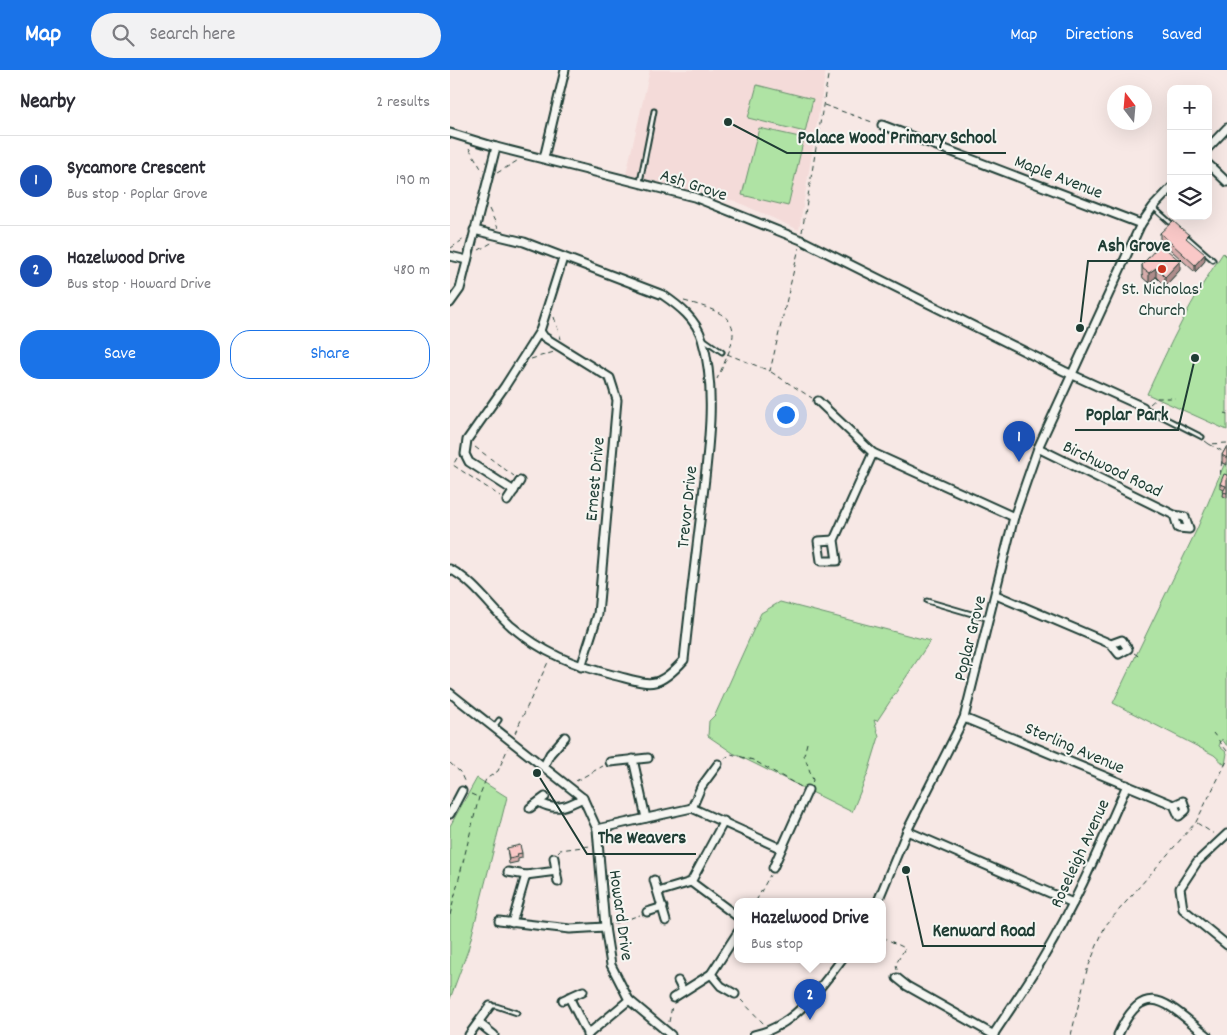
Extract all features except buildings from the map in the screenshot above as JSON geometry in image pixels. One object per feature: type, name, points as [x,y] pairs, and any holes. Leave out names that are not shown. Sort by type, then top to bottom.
[{"type":"street","points":[[544,158],[565,70]]},
{"type":"street","name":"Maple Avenue","points":[[882,125],[1141,224]]},
{"type":"street","points":[[1212,144],[1227,128]]},
{"type":"street","name":"Ash Grove","points":[[450,133],[496,147],[694,197],[801,240],[1071,374]]},
{"type":"street","points":[[450,303],[460,289],[496,147]]},
{"type":"street","points":[[1212,168],[1227,182]]},
{"type":"street","name":"Poplar Grove","points":[[879,898],[907,831],[964,718],[1014,517],[1038,448],[1141,224],[1167,192]]},
{"type":"street","name":"Trevor Drive","points":[[450,569],[466,577],[511,626],[552,655],[581,667],[650,684],[669,676],[684,660],[706,472],[710,381],[702,337],[683,308],[663,295],[524,242],[503,236],[474,232]]},
{"type":"street","points":[[450,256],[467,258]]},
{"type":"street","points":[[514,491],[469,462],[465,454],[467,440],[540,331],[563,258]]},
{"type":"street","name":"Ernest Drive","points":[[540,331],[544,337],[610,378],[617,400],[598,614],[581,667]]},
{"type":"street","points":[[1071,374],[1144,408]]},
{"type":"street","points":[[818,401],[872,453],[1014,517]]},
{"type":"street","name":"Birchwood Road","points":[[1038,448],[1174,515]]},
{"type":"street","points":[[834,540],[872,453]]},
{"type":"street","points":[[507,501],[520,481]]},
{"type":"street","points":[[996,595],[1111,644]]},
{"type":"street","name":"Howard Drive","points":[[450,693],[583,798],[597,829],[605,927],[611,965],[629,1000],[669,1034]]},
{"type":"street","name":"Sterling Avenue","points":[[964,718],[1174,805]]},
{"type":"street","points":[[544,766],[550,754],[565,736]]},
{"type":"street","points":[[610,762],[648,758]]},
{"type":"street","points":[[633,759],[646,818]]},
{"type":"street","points":[[692,808],[701,787],[718,764]]},
{"type":"street","name":"Roseleigh Avenue","points":[[994,1035],[1044,958],[1093,864],[1127,785]]},
{"type":"street","points":[[450,814],[462,790]]},
{"type":"street","points":[[773,868],[780,848],[808,790]]},
{"type":"street","points":[[530,808],[542,800],[546,806],[565,808],[583,798]]},
{"type":"street","points":[[597,829],[692,808],[780,848]]},
{"type":"street","points":[[658,892],[690,882],[724,821]]},
{"type":"street","points":[[907,831],[1073,903]]},
{"type":"street","points":[[1225,837],[1197,862],[1180,888],[1183,909],[1227,945]]},
{"type":"street","points":[[554,858],[558,882]]},
{"type":"street","points":[[508,872],[526,875],[556,871]]},
{"type":"street","points":[[512,923],[526,875]]},
{"type":"street","points":[[654,880],[666,921]]},
{"type":"street","points":[[690,882],[734,914]]},
{"type":"street","points":[[648,912],[663,907]]},
{"type":"street","points":[[498,921],[570,929],[605,927]]},
{"type":"street","points":[[673,998],[711,974],[734,938]]},
{"type":"street","points":[[754,1035],[772,1033],[801,1009],[839,963]]},
{"type":"street","points":[[711,974],[721,986],[735,994]]},
{"type":"street","points":[[897,978],[907,986],[994,1035]]},
{"type":"street","points":[[678,982],[683,991]]},
{"type":"street","points":[[583,991],[566,998],[588,1035],[629,1000]]},
{"type":"street","points":[[1118,1035],[1127,1016],[1135,1006],[1147,1000],[1160,1001],[1207,1035]]},
{"type":"street","points":[[469,1035],[490,1006]]},
{"type":"street","points":[[479,1023],[494,1035]]},
{"type":"lane","points":[[640,183],[654,112]]},
{"type":"lane","points":[[1153,207],[1179,230]]},
{"type":"lane","points":[[1186,236],[1213,260]]},
{"type":"lane","points":[[702,337],[722,352]]},
{"type":"lane","points":[[1144,408],[1202,437]]},
{"type":"lane","points":[[928,601],[989,619]]},
{"type":"lane","points":[[493,728],[499,720]]},
{"type":"lane","points":[[490,1006],[496,1006],[517,1013]]},
{"type":"path","points":[[770,372],[801,240],[829,70]]},
{"type":"path","points":[[823,104],[882,125]]},
{"type":"path","points":[[462,137],[487,179],[529,154]]},
{"type":"path","points":[[467,258],[503,236],[483,197]]},
{"type":"path","points":[[450,248],[474,232]]},
{"type":"path","points":[[680,300],[713,310],[730,319],[735,334],[717,379]]},
{"type":"path","points":[[521,362],[564,348],[549,304]]},
{"type":"path","points":[[722,352],[770,372],[818,401]]},
{"type":"path","points":[[1144,408],[1157,398],[1175,398]]},
{"type":"path","points":[[1202,437],[1225,452],[1221,461],[1220,475]]},
{"type":"path","points":[[467,440],[520,481]]},
{"type":"path","points":[[1210,444],[1227,443]]},
{"type":"path","points":[[450,914],[479,797],[486,779],[498,772],[530,698],[552,655]]},
{"type":"path","points":[[1213,734],[1227,751]]},
{"type":"path","points":[[718,764],[731,754],[753,760],[808,790],[813,780],[804,755],[807,743]]},
{"type":"path","points":[[1071,1035],[1087,970],[1105,926],[1196,822],[1227,761]]},
{"type":"path","points":[[568,786],[610,762]]},
{"type":"path","points":[[450,764],[460,772],[465,781],[462,790],[479,797]]},
{"type":"path","points":[[1196,822],[1225,837]]},
{"type":"path","points":[[554,858],[560,850],[598,846]]},
{"type":"path","points":[[758,898],[773,868]]},
{"type":"path","points":[[605,927],[648,912]]},
{"type":"path","points":[[886,939],[905,948],[896,964],[897,978]]},
{"type":"path","points":[[735,994],[772,1033]]},
{"type":"path","points":[[669,1034],[673,998]]},
{"type":"shaded area","points":[[650,70],[826,70],[799,230],[735,201],[626,174]]},
{"type":"green space","points":[[757,85],[813,99],[805,132],[748,118]]},
{"type":"green space","points":[[759,128],[804,138],[788,206],[742,195]]},
{"type":"green space","points":[[1223,253],[1227,257],[1227,430],[1147,394],[1191,305]]},
{"type":"green space","points":[[1227,458],[1227,746],[1222,739],[1219,746],[1227,753],[1225,765],[1214,755],[1113,703],[1197,529]]},
{"type":"green space","points":[[780,602],[930,641],[877,721],[874,720],[879,737],[868,773],[852,812],[733,753],[708,736],[709,721],[715,715],[761,613]]},
{"type":"green space","points":[[477,778],[507,797],[468,950],[450,999],[450,826]]},
{"type":"place","name":"Palace Wood Primary School","points":[[728,122]]},
{"type":"place","name":"St. Nicholas' Church","points":[[1162,269]]},
{"type":"place","name":"Ash Grove","points":[[1080,328]]},
{"type":"place","name":"Poplar Park","points":[[1195,358]]},
{"type":"place","name":"Sycamore Crescent","points":[[1019,462]]},
{"type":"place","name":"The Weavers","points":[[537,773]]},
{"type":"place","name":"Kenward Road","points":[[906,870]]},
{"type":"place","name":"Hazelwood Drive","points":[[810,1020]]}]
